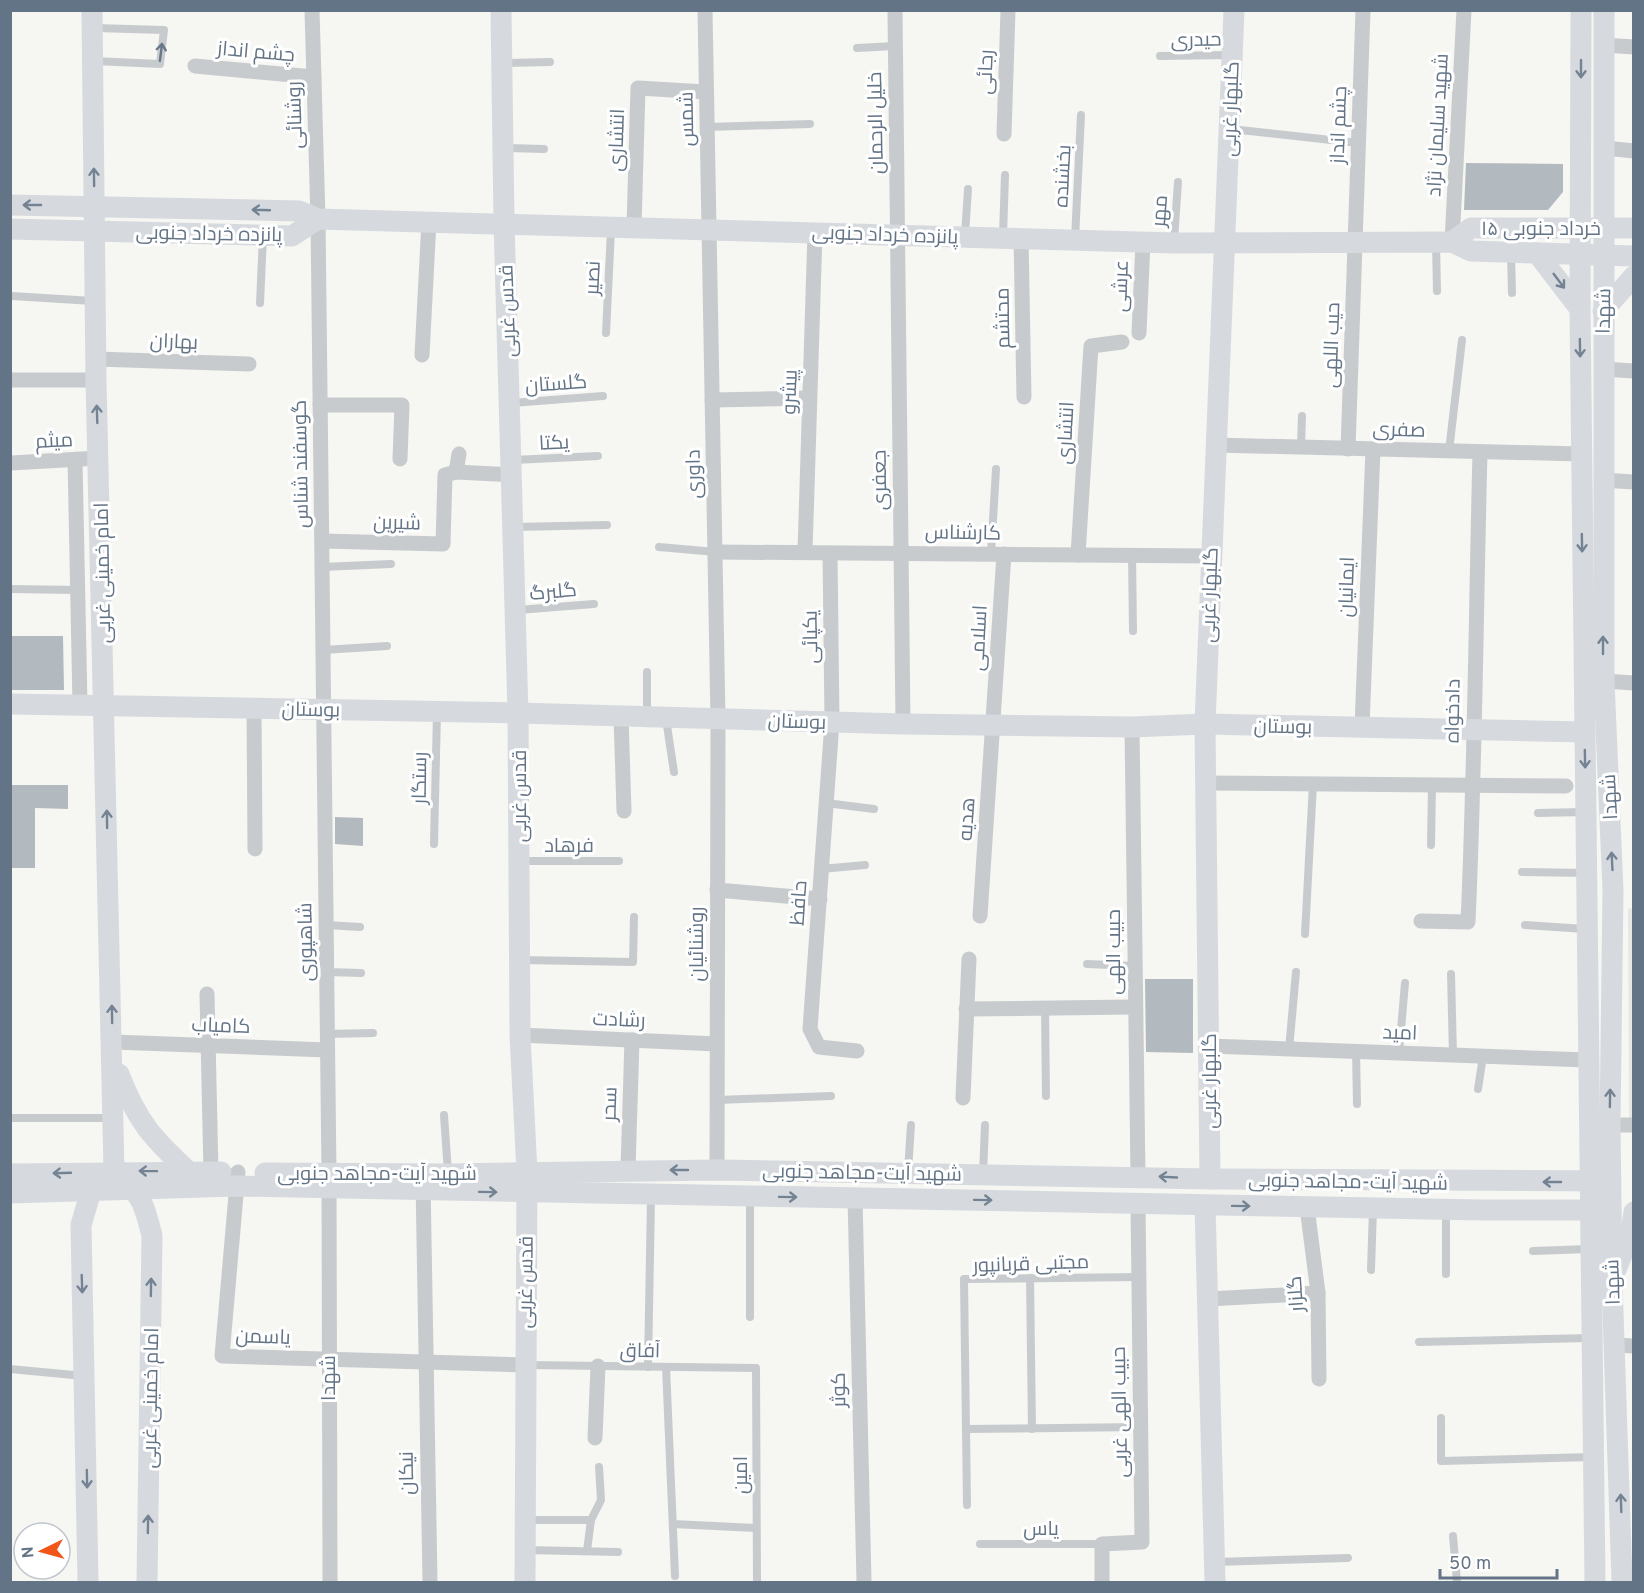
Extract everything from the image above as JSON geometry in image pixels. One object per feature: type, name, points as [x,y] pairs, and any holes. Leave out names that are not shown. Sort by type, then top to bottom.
[{"type":"main road","name":"قدس غربی","points":[[501,10],[504,222],[511,403],[518,713],[520,1035],[526,1182],[525,1582]]},
{"type":"main road","name":"گلبهار غربی","points":[[1210,1179],[1205,724],[1210,556],[1226,243],[1234,10]]},
{"type":"main road","name":"شهدا","points":[[1581,10],[1581,454],[1595,1582]]},
{"type":"main road","name":"شهدا","points":[[1604,10],[1606,227],[1602,369],[1604,681],[1623,891],[1610,1125],[1612,1282],[1624,1345],[1628,1529],[1623,1582]]},
{"type":"main road","name":"امام خمینی غربی","points":[[92,19],[96,370],[115,1127],[114,1171]]},
{"type":"main road","name":"پانزده خرداد جنوبی","points":[[10,205],[299,212],[318,219],[611,225],[898,236],[1012,237],[1174,243],[1444,242]]},
{"type":"main road","name":"پانزده خرداد جنوبی","points":[[10,229],[292,236],[318,219]]},
{"type":"main road","name":"۱۵ خرداد جنوبی","points":[[1444,242],[1471,228],[1634,228]]},
{"type":"main road","points":[[1444,242],[1471,251],[1634,256]]},
{"type":"main road","points":[[1537,253],[1580,309]]},
{"type":"main road","points":[[1603,310],[1634,276]]},
{"type":"main road","name":"بوستان","points":[[10,704],[437,711],[903,724],[1132,727],[1205,724],[1584,732]]},
{"type":"main road","points":[[113,1050],[130,1102],[145,1128],[187,1179],[157,1212],[152,1236]]},
{"type":"main road","name":"شهید آیت-مجاهد جنوبی","points":[[10,1174],[114,1171],[187,1179],[526,1182],[628,1170],[717,1170],[1210,1179],[1611,1181]]},
{"type":"main road","points":[[88,1582],[81,1225],[91,1191],[114,1171],[136,1190]]},
{"type":"main road","name":"شهید آیت-مجاهد جنوبی","points":[[14,1194],[136,1190],[211,1172],[237,1179]]},
{"type":"main road","name":"شهید آیت-مجاهد جنوبی","points":[[423,1182],[448,1174],[651,1195],[855,1197],[1446,1210],[1611,1210]]},
{"type":"main road","points":[[1498,1210],[1499,1182]]},
{"type":"main road","name":"امام خمینی غربی","points":[[136,1190],[147,1214],[152,1236],[147,1582]]},
{"type":"main road","points":[[14,1194],[56,1200],[69,1209],[81,1246]]},
{"type":"main road","points":[[1205,1205],[1215,1572]]},
{"type":"main road","points":[[1612,1282],[1631,1232],[1634,1212]]},
{"type":"street","name":"روشنائی","points":[[312,10],[318,219]]},
{"type":"street","name":"شمس","points":[[705,10],[708,228]]},
{"type":"street","name":"خلیل الرحمان","points":[[895,10],[898,236]]},
{"type":"street","name":"رجائی","points":[[1004,135],[1008,10]]},
{"type":"street","name":"چشم انداز","points":[[1355,242],[1363,10]]},
{"type":"street","name":"شهید سلیمان نژاد","points":[[1444,242],[1464,10]]},
{"type":"street","points":[[1604,45],[1634,47]]},
{"type":"street","name":"چشم انداز","points":[[195,66],[314,77]]},
{"type":"street","name":"انتشاری","points":[[634,226],[638,88],[706,92]]},
{"type":"street","points":[[1605,148],[1634,151]]},
{"type":"street","name":"گوسفند شناس","points":[[318,219],[323,710]]},
{"type":"street","points":[[422,355],[429,221]]},
{"type":"street","name":"داوری","points":[[708,228],[718,719]]},
{"type":"street","name":"پیشرو","points":[[805,552],[815,232]]},
{"type":"street","name":"جعفری","points":[[898,236],[903,724]]},
{"type":"street","name":"محتشم","points":[[1012,237],[1024,397]]},
{"type":"street","name":"عرشی","points":[[1139,333],[1143,242]]},
{"type":"street","name":"حیب اللهی","points":[[1348,449],[1355,242]]},
{"type":"street","name":"انتشاری","points":[[1078,555],[1091,346],[1122,342]]},
{"type":"street","name":"بهاران","points":[[10,380],[96,370],[249,364]]},
{"type":"street","points":[[1602,369],[1634,372]]},
{"type":"street","points":[[712,400],[810,398]]},
{"type":"street","points":[[320,405],[402,405],[400,459]]},
{"type":"street","name":"صفری","points":[[1215,445],[1581,454]]},
{"type":"street","name":"ایمانیان","points":[[1362,727],[1373,449]]},
{"type":"street","name":"دادخواه","points":[[1421,921],[1468,922],[1474,784],[1472,729],[1480,452]]},
{"type":"street","name":"شیرین","points":[[322,541],[443,544],[445,475],[456,472],[459,453]]},
{"type":"street","name":"میثم","points":[[11,463],[99,458]]},
{"type":"street","points":[[75,460],[80,705]]},
{"type":"street","points":[[456,472],[512,468]]},
{"type":"street","points":[[1602,480],[1634,482]]},
{"type":"street","name":"کارشناس","points":[[716,552],[1210,556]]},
{"type":"street","name":"یکپائی","points":[[830,553],[832,722]]},
{"type":"street","name":"اسلامی","points":[[995,725],[997,554]]},
{"type":"street","points":[[1604,681],[1634,683]]},
{"type":"street","points":[[254,708],[255,849]]},
{"type":"street","name":"شاهپوری","points":[[323,710],[329,1181]]},
{"type":"street","points":[[621,716],[624,811]]},
{"type":"street","name":"روشنائیان","points":[[717,1170],[718,719]]},
{"type":"street","name":"حافظ","points":[[832,722],[810,1029],[819,1047],[857,1051]]},
{"type":"street","name":"هدیه","points":[[980,916],[995,725]]},
{"type":"street","name":"حبیب الهی","points":[[1132,727],[1138,1176]]},
{"type":"street","points":[[1206,783],[1566,786]]},
{"type":"street","points":[[1586,880],[1623,891]]},
{"type":"street","points":[[717,890],[820,899]]},
{"type":"street","points":[[963,1098],[969,959]]},
{"type":"street","points":[[207,994],[210,1045],[211,1172]]},
{"type":"street","points":[[966,1009],[1134,1007]]},
{"type":"street","name":"رشادت","points":[[520,1035],[717,1044]]},
{"type":"street","name":"سحر","points":[[628,1170],[632,1040]]},
{"type":"street","name":"کامیاب","points":[[113,1050],[327,1042]]},
{"type":"street","name":"امید","points":[[1209,1046],[1588,1060]]},
{"type":"street","points":[[1610,1125],[1634,1125]]},
{"type":"street","name":"یاسمن","points":[[237,1179],[222,1356],[524,1365]]},
{"type":"street","name":"شهدا","points":[[329,1181],[330,1582]]},
{"type":"street","name":"نیکان","points":[[423,1182],[430,1582]]},
{"type":"street","name":"کوثر","points":[[855,1197],[864,1582]]},
{"type":"street","name":"حبیب الهی غربی","points":[[1102,1544],[1142,1542],[1138,1203]]},
{"type":"street","name":"گلزار","points":[[1307,1206],[1318,1293],[1319,1379]]},
{"type":"street","points":[[1209,1299],[1318,1293]]},
{"type":"street","points":[[595,1437],[598,1366]]},
{"type":"street","points":[[1102,1544],[1102,1582]]},
{"type":"lane","points":[[92,19],[164,30],[160,64],[93,61]]},
{"type":"lane","points":[[857,48],[895,46]]},
{"type":"lane","name":"حیدری","points":[[1160,56],[1232,55]]},
{"type":"lane","points":[[502,63],[550,62]]},
{"type":"lane","name":"بخشنده","points":[[1075,240],[1081,115]]},
{"type":"lane","points":[[707,127],[810,124]]},
{"type":"lane","points":[[1229,129],[1358,143]]},
{"type":"lane","points":[[503,148],[544,149]]},
{"type":"lane","points":[[1005,175],[1012,237]]},
{"type":"lane","name":"مهر","points":[[1174,243],[1178,182]]},
{"type":"lane","points":[[965,236],[968,189]]},
{"type":"lane","name":"نصیر","points":[[606,333],[611,225]]},
{"type":"lane","points":[[260,303],[263,235]]},
{"type":"lane","points":[[1437,291],[1444,242]]},
{"type":"lane","points":[[1511,252],[1512,293]]},
{"type":"lane","points":[[12,296],[95,301]]},
{"type":"lane","points":[[1449,452],[1462,340]]},
{"type":"lane","name":"گلستان","points":[[511,403],[603,396]]},
{"type":"lane","points":[[1301,447],[1302,416]]},
{"type":"lane","name":"یکتا","points":[[512,468],[598,456]]},
{"type":"lane","points":[[996,469],[997,554]]},
{"type":"lane","points":[[514,527],[607,525]]},
{"type":"lane","points":[[659,547],[716,552]]},
{"type":"lane","points":[[1132,555],[1133,631]]},
{"type":"lane","points":[[322,567],[391,564]]},
{"type":"lane","points":[[10,589],[78,590]]},
{"type":"lane","name":"گلبرگ","points":[[516,611],[594,604]]},
{"type":"lane","points":[[322,650],[387,646]]},
{"type":"lane","points":[[647,672],[656,717],[674,772]]},
{"type":"lane","name":"رستگار","points":[[434,844],[437,711]]},
{"type":"lane","points":[[1305,934],[1313,784]]},
{"type":"lane","points":[[1431,845],[1432,785]]},
{"type":"lane","points":[[826,803],[874,808]]},
{"type":"lane","points":[[1538,813],[1585,812]]},
{"type":"lane","name":"فرهاد","points":[[519,861],[619,861]]},
{"type":"lane","points":[[821,869],[865,865]]},
{"type":"lane","points":[[1522,872],[1586,880]]},
{"type":"lane","points":[[519,960],[633,962],[634,917]]},
{"type":"lane","points":[[326,925],[360,927]]},
{"type":"lane","points":[[1525,925],[1587,929]]},
{"type":"lane","points":[[1087,963],[1134,966]]},
{"type":"lane","points":[[326,972],[361,973]]},
{"type":"lane","points":[[1289,1049],[1296,972]]},
{"type":"lane","points":[[1451,974],[1453,1055]]},
{"type":"lane","points":[[1399,1053],[1405,983]]},
{"type":"lane","points":[[1045,1008],[1046,1096]]},
{"type":"lane","points":[[327,1042],[373,1033]]},
{"type":"lane","points":[[1356,1051],[1357,1104]]},
{"type":"lane","points":[[1478,1089],[1483,1056]]},
{"type":"lane","points":[[717,1100],[831,1096]]},
{"type":"lane","points":[[444,1115],[448,1174]]},
{"type":"lane","points":[[10,1118],[115,1127]]},
{"type":"lane","points":[[908,1174],[911,1125]]},
{"type":"lane","points":[[983,1174],[985,1125]]},
{"type":"lane","points":[[648,1367],[651,1195]]},
{"type":"lane","points":[[750,1196],[750,1317]]},
{"type":"lane","points":[[1371,1270],[1373,1207]]},
{"type":"lane","points":[[1446,1210],[1446,1274]]},
{"type":"lane","points":[[1533,1251],[1591,1249]]},
{"type":"lane","name":"مجتبی قربانپور","points":[[966,1429],[964,1279],[1139,1277]]},
{"type":"lane","points":[[1030,1278],[1032,1429]]},
{"type":"lane","points":[[1419,1342],[1592,1338]]},
{"type":"lane","name":"آفاق","points":[[524,1365],[756,1368]]},
{"type":"lane","points":[[666,1367],[675,1576]]},
{"type":"lane","name":"امین","points":[[756,1368],[757,1582]]},
{"type":"lane","points":[[10,1369],[85,1376]]},
{"type":"lane","points":[[1441,1418],[1441,1461],[1594,1457]]},
{"type":"lane","points":[[967,1505],[966,1429],[1141,1427]]},
{"type":"lane","points":[[587,1551],[591,1520],[601,1500],[599,1467]]},
{"type":"lane","points":[[524,1520],[591,1520]]},
{"type":"lane","points":[[673,1524],[756,1528]]},
{"type":"lane","points":[[1453,1536],[1457,1582]]},
{"type":"lane","name":"یاس","points":[[980,1544],[1102,1544]]},
{"type":"lane","points":[[524,1550],[618,1552]]},
{"type":"lane","points":[[1215,1572],[1348,1558]]},
{"type":"shaded area","points":[[1628,908],[1634,909],[1633,1121],[1629,1121]]},
{"type":"building","points":[[1466,163],[1563,164],[1563,192],[1548,210],[1464,210]]},
{"type":"building","points":[[10,636],[63,636],[64,690],[10,690]]},
{"type":"building","points":[[10,785],[68,785],[68,809],[35,808],[35,868],[10,868]]},
{"type":"building","points":[[335,817],[363,818],[363,846],[335,844]]},
{"type":"building","points":[[1145,979],[1193,979],[1193,1053],[1146,1052]]}]
